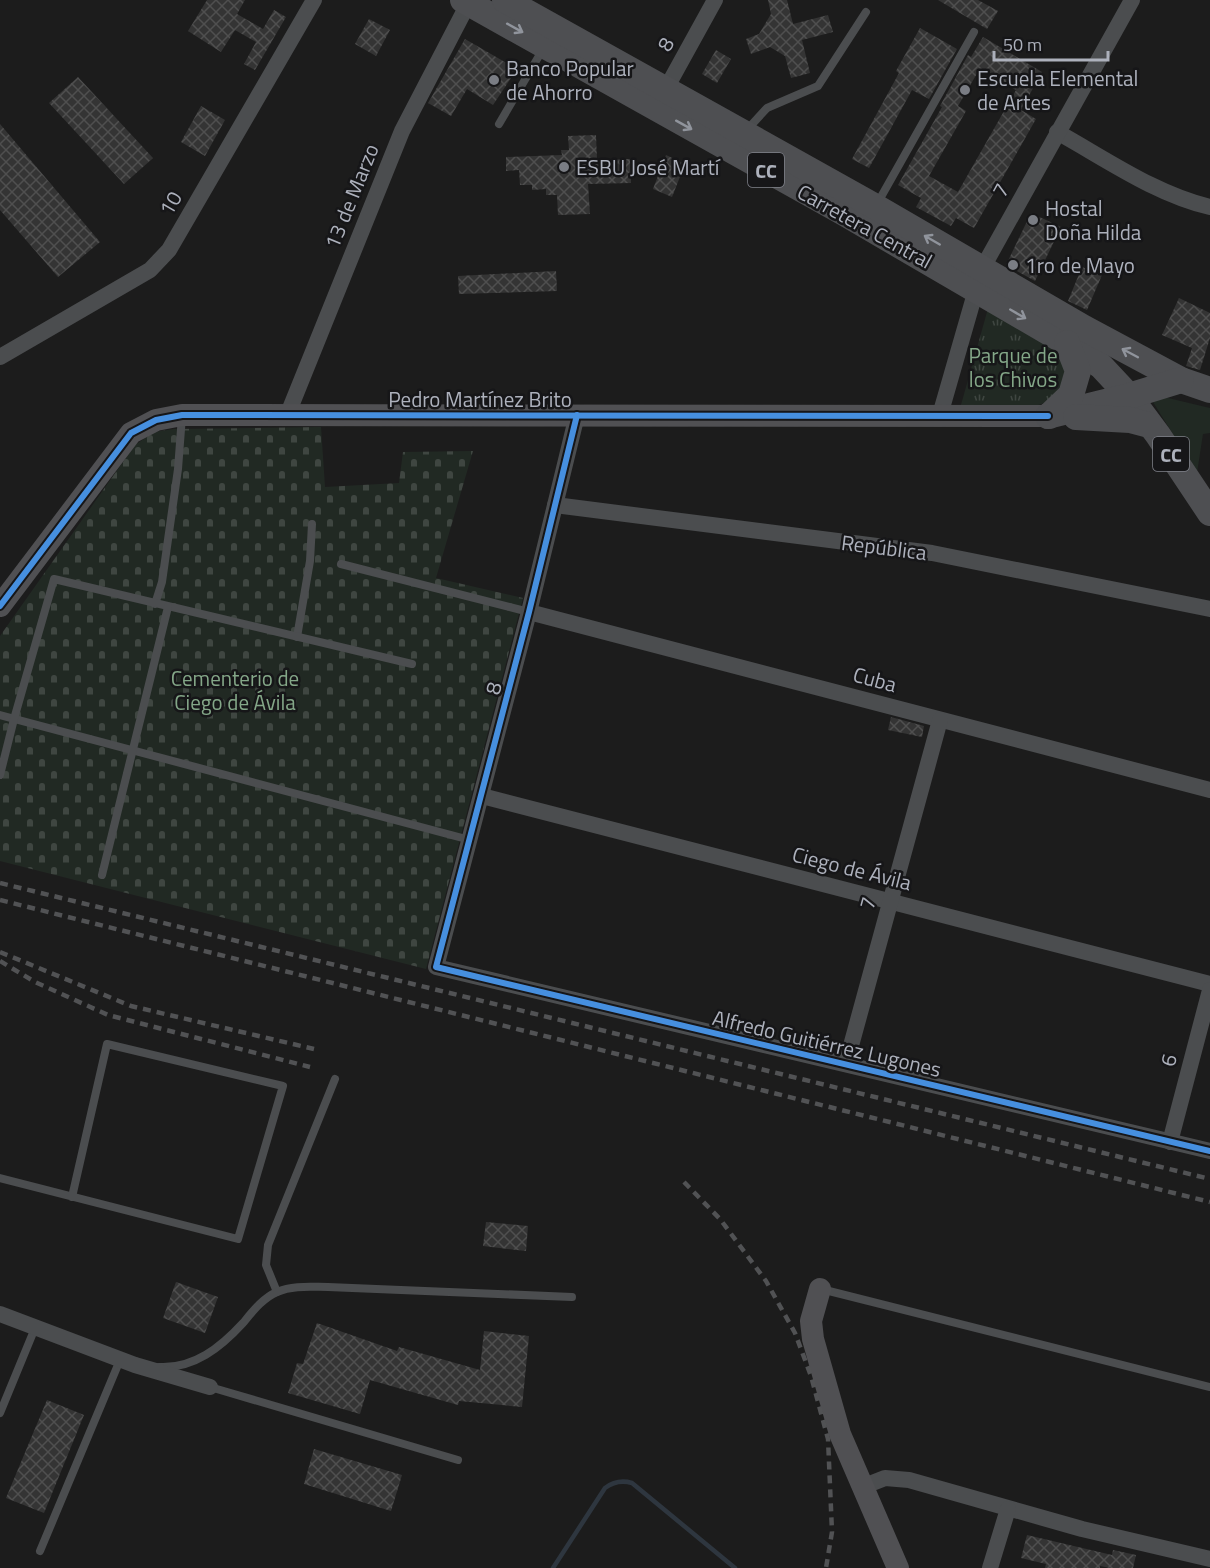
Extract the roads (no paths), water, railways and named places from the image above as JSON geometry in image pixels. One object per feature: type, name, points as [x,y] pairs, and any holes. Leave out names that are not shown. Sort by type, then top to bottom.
[{"type":"main road","name":"Carretera Central","points":[[505,0],[659,100],[743,134],[876,207],[1101,366],[1129,396]]},
{"type":"main road","name":"Carretera Central","points":[[467,1],[545,45],[659,100],[980,279],[1084,328],[1181,380]]},
{"type":"main road","points":[[1048,416],[1071,395],[1078,371],[1067,343]]},
{"type":"main road","points":[[1048,416],[1129,396],[1181,380]]},
{"type":"main road","name":"CC","points":[[1181,380],[1210,390]]},
{"type":"main road","name":"CC","points":[[1129,396],[1210,513]]},
{"type":"main road","points":[[1048,416],[1130,420],[1149,425]]},
{"type":"street","name":"8","points":[[659,100],[715,0]]},
{"type":"street","name":"7","points":[[940,415],[980,279],[1057,132],[1132,0]]},
{"type":"street","name":"13 de Marzo","points":[[287,416],[402,131],[467,1]]},
{"type":"street","name":"10","points":[[0,357],[150,270],[169,250],[312,2]]},
{"type":"street","points":[[1057,132],[1154,186],[1210,207]]},
{"type":"street","name":"Pedro Martínez Brito","points":[[0,606],[131,433],[156,420],[182,416],[1048,416]]},
{"type":"street","name":"8","points":[[436,966],[471,840],[577,416]]},
{"type":"street","name":"República","points":[[555,506],[932,552],[1210,609]]},
{"type":"street","name":"Cuba","points":[[529,612],[1210,790]]},
{"type":"street","name":"7","points":[[846,1064],[940,720]]},
{"type":"street","name":"Ciego de Ávila","points":[[482,796],[1210,984]]},
{"type":"street","name":"Alfredo Guitiérrez Lugones","points":[[436,966],[1210,1151]]},
{"type":"street","name":"6","points":[[1170,1142],[1210,990]]},
{"type":"street","points":[[820,1289],[811,1321],[813,1339],[840,1434],[898,1568]]},
{"type":"street","points":[[0,1314],[128,1363],[210,1388]]},
{"type":"street","points":[[862,1487],[885,1478],[909,1480],[1008,1509],[1210,1559]]},
{"type":"street","points":[[990,1568],[1008,1509]]},
{"type":"lane","points":[[743,134],[767,108],[818,86],[866,12]]},
{"type":"lane","points":[[876,207],[974,32]]},
{"type":"lane","points":[[499,124],[545,45]]},
{"type":"lane","points":[[155,604],[162,582],[178,469],[182,416]]},
{"type":"lane","points":[[297,637],[310,561],[312,524]]},
{"type":"lane","points":[[341,564],[529,612]]},
{"type":"lane","points":[[0,775],[54,579],[412,664]]},
{"type":"lane","points":[[102,875],[168,607]]},
{"type":"lane","points":[[0,715],[471,840]]},
{"type":"lane","points":[[0,1178],[72,1197],[238,1239],[283,1086],[107,1044],[72,1197]]},
{"type":"lane","points":[[277,1292],[266,1265],[268,1245],[335,1079]]},
{"type":"lane","points":[[40,1551],[128,1363],[181,1366],[203,1358],[231,1337],[260,1304],[277,1292],[295,1287],[572,1297]]},
{"type":"lane","points":[[820,1289],[1210,1387]]},
{"type":"lane","points":[[0,1413],[35,1328]]},
{"type":"lane","points":[[210,1388],[458,1460]]},
{"type":"waterway","points":[[553,1568],[605,1488],[614,1483],[625,1482],[632,1483],[735,1568]]},
{"type":"railway","points":[[0,883],[1210,1179]]},
{"type":"railway","points":[[0,900],[1210,1202]]},
{"type":"railway","points":[[0,952],[131,1006],[314,1049]]},
{"type":"railway","points":[[0,961],[35,982],[108,1015],[310,1067]]},
{"type":"railway","points":[[684,1182],[720,1219],[766,1281],[795,1333],[811,1376],[828,1439],[832,1532],[826,1568]]},
{"type":"place","name":"Banco Popular de Ahorro","points":[[494,80]]},
{"type":"place","name":"Escuela Elemental de Artes","points":[[965,90]]},
{"type":"place","name":"ESBU José Martí","points":[[564,167]]},
{"type":"place","name":"Hostal Doña Hilda","points":[[1033,220]]},
{"type":"place","name":"1ro de Mayo","points":[[1013,265]]},
{"type":"park label","name":"Parque de los Chivos","points":[[1013,367]]},
{"type":"park label","name":"Cementerio de Ciego de Ávila","points":[[235,690]]}]
